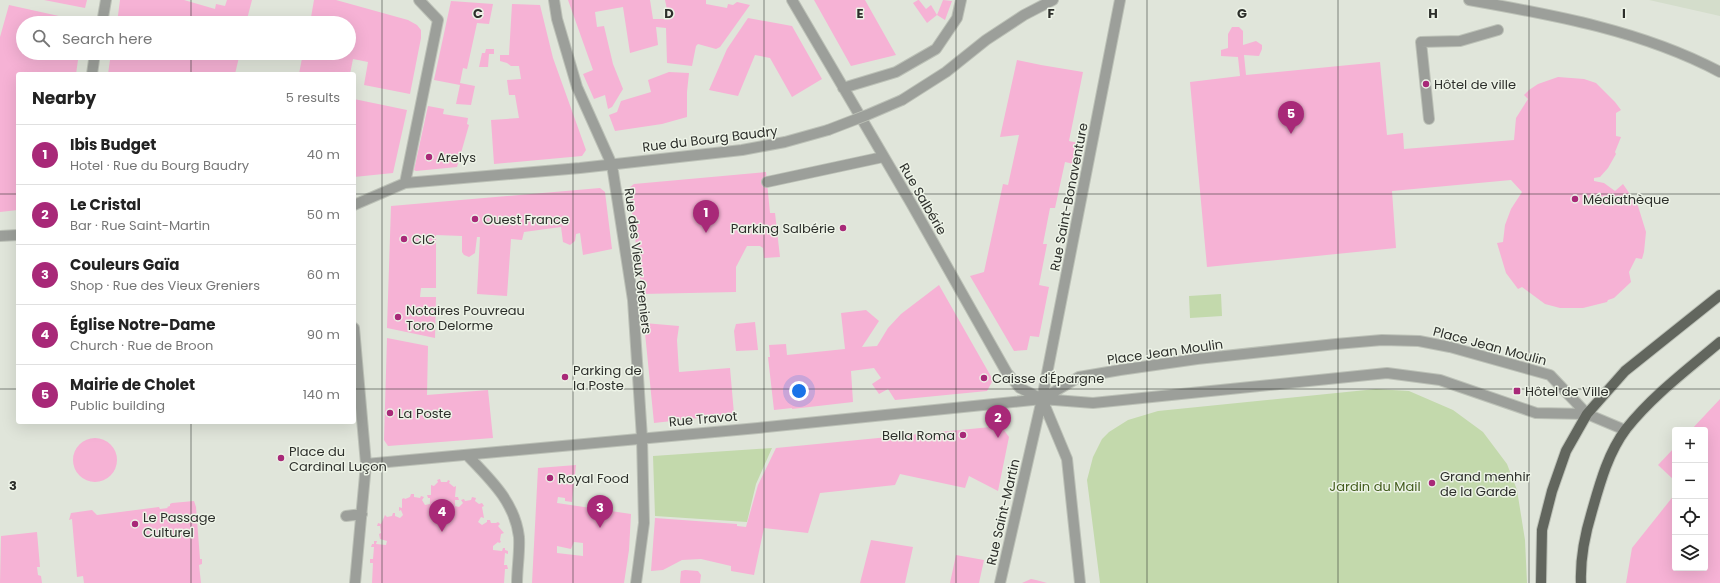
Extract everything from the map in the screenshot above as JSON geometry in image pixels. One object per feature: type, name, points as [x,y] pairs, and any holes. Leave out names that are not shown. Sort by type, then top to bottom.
[{"type":"main road","points":[[1541,583],[1542,530],[1552,491],[1566,451],[1587,414],[1625,371],[1720,295]]},
{"type":"main road","points":[[1581,583],[1580,574],[1586,532],[1601,477],[1625,430],[1651,402],[1683,372],[1720,342]]},
{"type":"street","points":[[103,16],[106,0]]},
{"type":"street","points":[[405,183],[438,20],[419,0]]},
{"type":"street","name":"Rue des Vieux Greniers","points":[[554,0],[557,19],[577,87],[612,165],[633,300],[642,438],[644,523],[636,583]]},
{"type":"street","name":"Rue Salbérie","points":[[792,0],[1007,373],[1020,388],[1042,399]]},
{"type":"street","points":[[843,88],[896,72],[936,49],[956,18],[961,0]]},
{"type":"street","name":"Rue du Bourg Baudry","points":[[356,204],[405,183],[612,165],[742,150],[785,142],[828,130],[902,100],[946,72],[986,40],[1024,15],[1053,0]]},
{"type":"street","name":"Rue Saint-Bonaventure","points":[[1042,399],[1120,0]]},
{"type":"street","points":[[1469,0],[1554,16],[1637,37],[1678,52],[1720,72]]},
{"type":"street","points":[[1428,120],[1421,42],[1460,41],[1498,30]]},
{"type":"street","points":[[92,72],[94,60]]},
{"type":"street","points":[[767,182],[883,157]]},
{"type":"street","points":[[0,236],[16,235]]},
{"type":"street","name":"Place Jean Moulin","points":[[1042,399],[1079,377],[1120,370],[1336,344],[1382,340],[1419,341],[1450,346],[1550,375],[1587,414]]},
{"type":"street","points":[[355,583],[366,464],[356,351]]},
{"type":"street","name":"Place Jean Moulin","points":[[1042,399],[1093,404],[1387,373],[1440,380],[1536,413],[1587,414],[1625,430]]},
{"type":"street","points":[[1042,399],[1067,459],[1080,583]]},
{"type":"street","name":"Rue Travot","points":[[366,464],[1042,399]]},
{"type":"street","name":"Rue Saint-Martin","points":[[1000,583],[1042,399]]},
{"type":"street","points":[[468,455],[500,489],[512,511],[519,537],[517,583]]},
{"type":"street","points":[[346,516],[362,514]]},
{"type":"shaded area","points":[[1649,0],[1720,0],[1720,16]]},
{"type":"green space","points":[[1221,294],[1222,316],[1190,318],[1189,296]]},
{"type":"green space","name":"Jardin du Mail","points":[[1376,389],[1409,391],[1453,410],[1483,432],[1507,464],[1517,490],[1525,540],[1527,583],[1100,583],[1087,480],[1093,457],[1102,439],[1109,432],[1128,420],[1158,411]]},
{"type":"green space","points":[[772,448],[756,484],[747,522],[655,516],[653,456]]},
{"type":"building","points":[[44,0],[87,0],[85,8]]},
{"type":"building","points":[[120,0],[184,0],[215,9],[216,4],[225,6],[227,0],[252,0],[248,16],[118,16]]},
{"type":"building","points":[[314,0],[336,0],[408,20],[417,25],[421,30],[421,38],[410,94],[364,85],[368,62],[356,60],[356,16],[311,16]]},
{"type":"building","points":[[568,0],[650,0],[653,19],[669,19],[665,0],[706,0],[706,4],[727,8],[728,4],[733,5],[737,2],[750,5],[720,47],[716,49],[698,44],[696,46],[692,66],[667,63],[666,28],[656,27],[658,45],[630,53],[623,7],[595,12],[597,27],[604,26],[613,64],[623,89],[612,107],[608,109],[605,95],[594,99],[583,74],[593,70]]},
{"type":"building","points":[[814,0],[865,0],[896,55],[851,66]]},
{"type":"building","points":[[918,0],[926,9],[931,5],[937,15],[927,23],[913,3]]},
{"type":"building","points":[[943,0],[952,1],[945,20],[937,15]]},
{"type":"building","points":[[451,1],[493,4],[489,24],[477,23],[467,69],[463,68],[460,83],[475,86],[471,105],[456,104],[460,85],[434,80]]},
{"type":"building","points":[[512,4],[540,5],[553,58],[586,150],[582,156],[494,164],[491,120],[519,118],[515,95],[509,95],[507,80],[521,79],[519,66],[511,66],[500,61],[500,55],[509,55]]},
{"type":"building","points":[[9,5],[59,16],[16,16],[16,60],[78,60],[76,72],[16,72],[16,210],[0,212],[0,37]]},
{"type":"building","points":[[748,18],[792,26],[822,79],[792,97],[770,58],[755,55],[738,96],[709,90],[727,49]]},
{"type":"building","points":[[1232,27],[1239,27],[1243,31],[1243,45],[1256,41],[1262,45],[1259,56],[1244,55],[1246,75],[1380,62],[1387,135],[1403,133],[1404,149],[1514,140],[1516,118],[1528,99],[1524,95],[1529,90],[1538,84],[1558,77],[1584,79],[1596,83],[1621,110],[1616,113],[1616,136],[1621,137],[1615,152],[1616,154],[1608,168],[1600,177],[1594,178],[1594,181],[1604,183],[1615,191],[1623,184],[1638,206],[1646,232],[1642,259],[1636,258],[1629,272],[1631,282],[1614,298],[1608,300],[1607,302],[1583,308],[1560,308],[1545,304],[1522,287],[1518,289],[1506,273],[1497,243],[1503,242],[1505,225],[1511,209],[1522,192],[1511,180],[1392,191],[1396,248],[1207,267],[1190,82],[1240,76],[1238,57],[1221,56],[1221,50],[1228,48],[1228,34]]},
{"type":"building","points":[[486,49],[494,49],[494,54],[489,54],[488,67],[479,67],[482,53],[485,53]]},
{"type":"building","points":[[110,60],[238,60],[235,72],[108,72]]},
{"type":"building","points":[[302,60],[353,60],[350,72],[299,72]]},
{"type":"building","points":[[1017,60],[1083,72],[1069,141],[1078,143],[1074,164],[1065,162],[1055,208],[1050,208],[1043,244],[1047,244],[1039,285],[1049,287],[1039,337],[1030,336],[1027,350],[1014,351],[970,276],[984,272],[1003,184],[1008,185],[1019,135],[1000,137]]},
{"type":"building","points":[[669,72],[689,73],[687,117],[662,124],[615,131],[609,115],[617,112],[621,101],[651,92],[648,80]]},
{"type":"building","points":[[356,99],[407,110],[393,173],[356,177]]},
{"type":"building","points":[[428,106],[444,109],[443,114],[468,118],[467,124],[469,125],[457,167],[414,170]]},
{"type":"building","points":[[766,172],[770,213],[775,213],[780,257],[764,258],[763,248],[760,246],[747,246],[736,267],[736,292],[642,294],[629,188],[634,184]]},
{"type":"building","points":[[600,188],[605,192],[612,249],[583,255],[580,233],[576,234],[575,241],[570,245],[563,242],[561,227],[524,232],[522,240],[511,239],[507,296],[477,294],[480,237],[477,237],[475,253],[469,257],[464,255],[462,252],[462,236],[436,235],[436,288],[421,288],[420,297],[436,297],[435,338],[387,328],[391,206]]},
{"type":"building","points":[[939,285],[993,380],[987,391],[895,400],[888,389],[879,394],[872,384],[881,378],[874,368],[851,371],[853,402],[774,410],[768,357],[770,357],[769,345],[786,344],[787,355],[845,349],[841,313],[866,310],[879,321],[862,347],[877,346],[888,328],[901,314]]},
{"type":"building","points":[[755,322],[758,350],[736,351],[734,331],[736,324]]},
{"type":"building","points":[[644,323],[679,326],[677,340],[679,372],[730,368],[734,414],[654,423]]},
{"type":"building","points":[[387,338],[428,346],[427,395],[488,390],[493,438],[388,446],[384,440]]},
{"type":"building","points":[[1720,399],[1720,583],[1626,583],[1632,548],[1672,498],[1672,571],[1708,571],[1708,427],[1694,427]]},
{"type":"building","points":[[1001,426],[1009,437],[998,491],[969,476],[965,488],[900,474],[895,485],[820,493],[808,533],[764,528],[754,575],[731,571],[731,566],[701,559],[682,560],[663,570],[651,571],[655,518],[737,524],[737,526],[746,527],[758,485],[776,448]]},
{"type":"building","points":[[91,438],[99,438],[104,439],[111,444],[116,451],[116,469],[111,476],[104,481],[91,482],[83,479],[76,472],[73,464],[73,456],[76,448],[83,441]]},
{"type":"building","points":[[1672,450],[1672,478],[1658,465]]},
{"type":"building","points":[[576,465],[572,502],[565,501],[565,498],[558,497],[557,503],[631,514],[629,550],[624,583],[532,583],[538,468]],"holes":[[[574,542],[583,543],[583,556],[557,553],[557,546],[571,549]]]},
{"type":"building","points":[[440,479],[441,482],[447,482],[448,480],[454,487],[456,486],[455,497],[458,497],[459,500],[455,500],[455,506],[459,507],[463,503],[461,500],[471,500],[472,497],[476,498],[475,501],[479,504],[482,503],[484,506],[482,507],[484,518],[481,517],[478,522],[482,525],[487,522],[487,520],[490,520],[491,523],[498,522],[500,524],[498,526],[504,533],[501,534],[501,542],[498,542],[493,546],[493,550],[502,551],[503,548],[505,548],[505,550],[508,551],[508,554],[505,553],[504,565],[507,565],[508,569],[505,569],[504,583],[372,583],[373,563],[370,563],[370,559],[373,559],[374,547],[371,547],[372,544],[374,544],[374,541],[377,541],[376,544],[386,545],[387,541],[380,539],[379,534],[381,533],[380,526],[377,526],[378,523],[381,524],[385,515],[387,517],[392,516],[393,513],[395,513],[395,516],[400,518],[403,515],[401,510],[399,511],[399,507],[402,508],[402,499],[410,497],[411,494],[414,494],[414,497],[424,497],[422,500],[425,505],[430,504],[430,498],[428,498],[427,495],[431,495],[431,485],[434,486],[438,482],[437,480]]},
{"type":"building","points":[[194,501],[196,507],[200,559],[202,559],[202,564],[199,565],[201,583],[84,583],[83,576],[77,577],[72,519],[69,520],[71,513],[92,510],[97,515],[159,507],[160,509],[168,508],[167,507],[172,503]]},
{"type":"building","points":[[37,532],[40,567],[37,567],[38,575],[41,576],[42,583],[0,583],[1,536]]},
{"type":"building","points":[[871,540],[913,547],[905,583],[860,583]]},
{"type":"building","points":[[956,555],[984,560],[979,583],[950,583]]},
{"type":"building","points":[[681,571],[698,571],[701,575],[700,583],[680,583]]},
{"type":"building","points":[[1031,579],[1036,580],[1047,583],[1022,583]]},
{"type":"place","name":"Hôtel de ville","points":[[1426,84]]},
{"type":"place","name":"Mairie de Cholet","points":[[1291,134]]},
{"type":"place","name":"Arelys","points":[[429,157]]},
{"type":"place","name":"Médiathèque","points":[[1575,199]]},
{"type":"place","name":"Ouest France","points":[[475,219]]},
{"type":"place","name":"Parking Salbérie","points":[[843,228]]},
{"type":"place","name":"Ibis Budget","points":[[706,233]]},
{"type":"place","name":"CIC","points":[[404,239]]},
{"type":"place","name":"Notaires Pouvreau Toro Delorme","points":[[398,317]]},
{"type":"place","name":"Parking de la Poste","points":[[565,377]]},
{"type":"place","name":"Caisse d'Épargne","points":[[984,378]]},
{"type":"place","name":"Hôtel de Ville","points":[[1517,391]]},
{"type":"place","name":"La Poste","points":[[390,413]]},
{"type":"place","name":"Bella Roma","points":[[963,435]]},
{"type":"place","name":"Le Cristal","points":[[998,438]]},
{"type":"place","name":"Place du Cardinal Luçon","points":[[281,458]]},
{"type":"place","name":"Royal Food","points":[[550,478]]},
{"type":"place","name":"Grand menhir de la Garde","points":[[1432,483]]},
{"type":"place","name":"Le Passage Culturel","points":[[135,524]]},
{"type":"place","name":"Couleurs Gaïa","points":[[600,528]]},
{"type":"place","name":"Église Notre-Dame","points":[[442,532]]}]
